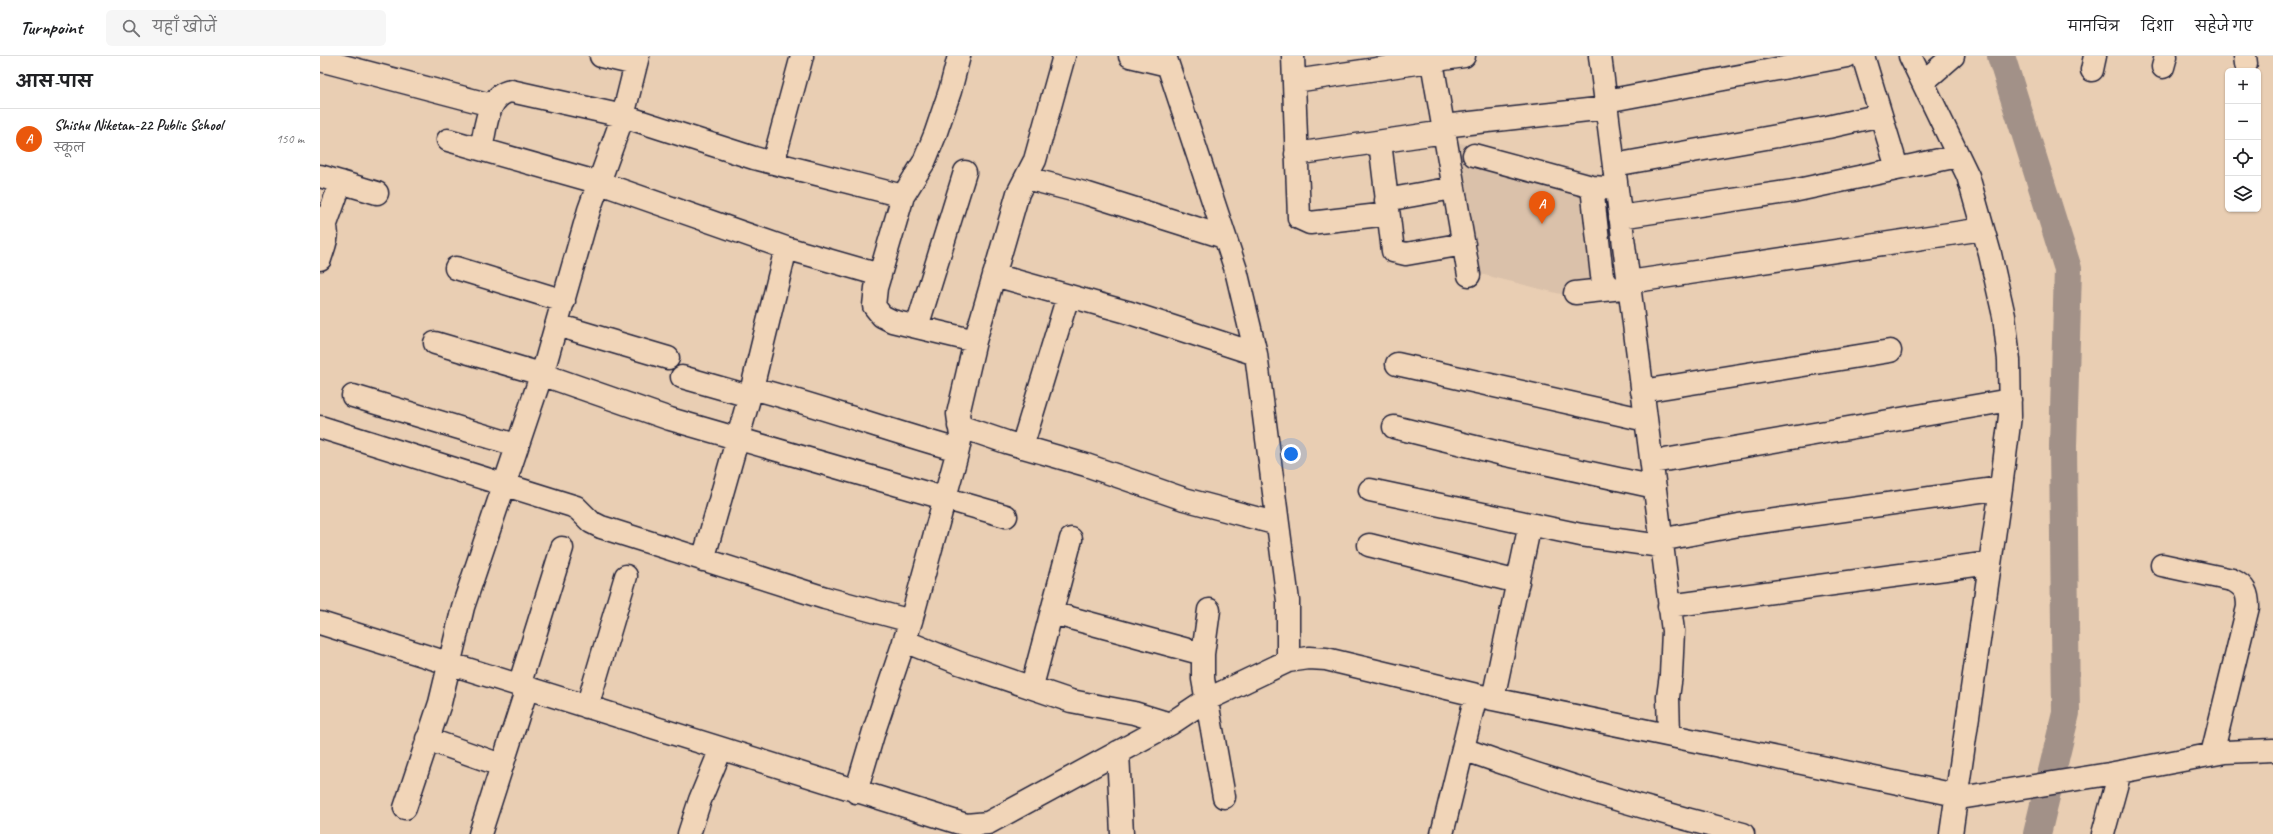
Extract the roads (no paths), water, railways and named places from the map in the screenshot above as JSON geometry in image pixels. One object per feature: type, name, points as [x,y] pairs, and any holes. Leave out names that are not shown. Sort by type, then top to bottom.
[{"type":"street","points":[[405,808],[440,703],[463,607],[557,325],[589,210],[623,116],[637,60],[602,56]]},
{"type":"street","points":[[773,163],[802,56]]},
{"type":"street","points":[[959,56],[950,91],[935,135],[924,162],[903,196],[874,298],[876,311],[892,321],[975,341]]},
{"type":"street","points":[[856,792],[874,731],[907,631],[958,450],[960,442],[958,414],[975,341],[1018,193],[1035,160],[1064,56]]},
{"type":"street","points":[[1130,56],[1166,61],[1236,270],[1256,354],[1268,461],[1288,601],[1288,661]]},
{"type":"street","points":[[1293,56],[1298,215],[1301,220],[1310,223],[1387,207],[1454,188]]},
{"type":"street","points":[[1294,81],[1431,58],[1464,56]]},
{"type":"street","points":[[1600,56],[1620,217],[1624,286],[1653,462],[1660,543],[1673,631],[1671,675],[1668,697],[1669,736]]},
{"type":"street","points":[[1296,154],[1380,142],[1443,129],[1606,104],[1849,56],[1881,115],[1897,168]]},
{"type":"street","points":[[1910,56],[1968,176],[1983,229],[2004,316],[2009,360],[2010,400],[2001,488],[1990,563],[1966,796],[1950,834]]},
{"type":"street","points":[[1922,82],[1953,56]]},
{"type":"street","points":[[1431,58],[1469,275]]},
{"type":"street","points":[[320,60],[491,105]]},
{"type":"street","points":[[481,149],[491,105],[499,96],[511,91],[623,116],[773,163],[903,196]]},
{"type":"street","points":[[1614,166],[1828,127],[1881,115]]},
{"type":"street","points":[[448,140],[600,183],[786,248],[880,275]]},
{"type":"street","points":[[1380,142],[1391,246],[1396,253],[1406,254],[1464,244]]},
{"type":"street","points":[[1474,155],[1592,187],[1616,189]]},
{"type":"street","points":[[1620,217],[1793,191],[1958,156]]},
{"type":"street","points":[[917,327],[965,172]]},
{"type":"street","points":[[320,176],[377,193]]},
{"type":"street","points":[[1026,178],[1088,194],[1224,237]]},
{"type":"street","points":[[320,259],[328,235],[323,221],[341,182]]},
{"type":"street","points":[[1592,187],[1602,276],[1607,284],[1624,286]]},
{"type":"street","points":[[1575,293],[1983,229]]},
{"type":"street","points":[[703,560],[729,471],[786,248]]},
{"type":"street","points":[[456,268],[564,300]]},
{"type":"street","points":[[994,275],[1128,312],[1256,354]]},
{"type":"street","points":[[1022,446],[1068,296]]},
{"type":"street","points":[[557,325],[668,358]]},
{"type":"street","points":[[435,343],[541,374],[670,419],[736,439],[1006,516]]},
{"type":"street","points":[[1642,391],[1890,351]]},
{"type":"street","points":[[1397,364],[1646,420]]},
{"type":"street","points":[[682,377],[814,404],[895,433],[958,450]]},
{"type":"street","points":[[353,396],[516,445]]},
{"type":"street","points":[[1653,462],[2010,400]]},
{"type":"street","points":[[959,426],[1086,465],[1184,499],[1278,524]]},
{"type":"street","points":[[320,427],[576,507],[595,524],[907,631],[958,663],[1032,686],[1071,701],[1141,715],[1170,724]]},
{"type":"street","points":[[1394,427],[1506,455],[1655,487]]},
{"type":"street","points":[[1370,490],[1581,535],[1660,543],[1739,526],[2001,488]]},
{"type":"street","points":[[1442,834],[1463,748],[1485,697],[1518,582],[1530,524]]},
{"type":"street","points":[[1032,686],[1071,539]]},
{"type":"street","points":[[1368,545],[1518,582]]},
{"type":"street","points":[[480,834],[502,765],[562,548]]},
{"type":"street","points":[[1670,606],[1990,563]]},
{"type":"street","points":[[2162,565],[2232,580],[2240,584],[2248,596],[2248,607],[2212,754]]},
{"type":"street","points":[[587,707],[626,576]]},
{"type":"street","points":[[1209,610],[1203,654],[1206,700],[1224,797]]},
{"type":"street","points":[[1052,613],[1203,654]]},
{"type":"street","points":[[320,623],[955,823],[977,825],[988,823],[1170,724],[1206,700],[1288,661],[1308,658],[1326,659],[1485,697],[1966,796],[2115,773],[2212,754],[2273,750]]},
{"type":"street","points":[[427,740],[502,765]]},
{"type":"street","points":[[1463,748],[1536,775],[1688,820],[1744,834]]},
{"type":"street","points":[[689,834],[700,800],[721,749]]},
{"type":"street","points":[[1118,752],[1122,834]]},
{"type":"street","points":[[2103,834],[2115,773]]},
{"type":"waterway","points":[[2001,56],[2068,269],[2063,446],[2066,713],[2037,834]]},
{"type":"place","name":"Shishu Niketan-22 Public School","points":[[1542,224]]}]
